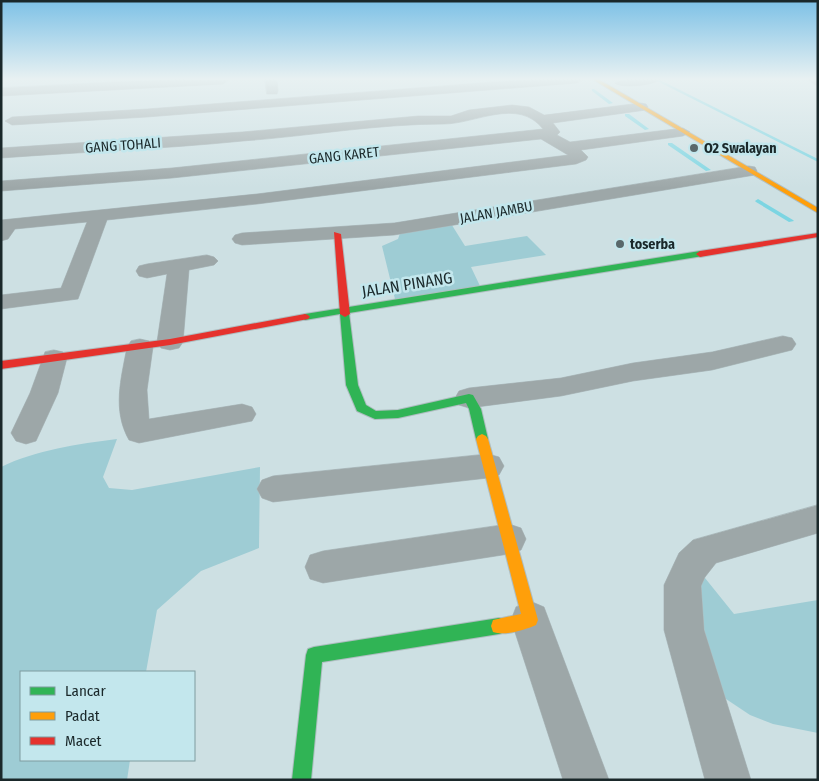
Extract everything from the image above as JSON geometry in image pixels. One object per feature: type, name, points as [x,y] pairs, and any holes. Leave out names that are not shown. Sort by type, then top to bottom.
[{"type":"street","points":[[1,135],[10,117],[38,115]]},
{"type":"street","points":[[309,115],[328,157]]},
{"type":"street","name":"GANG TOHALI","points":[[1,153],[242,137],[418,120],[452,120],[465,115]]},
{"type":"street","name":"GANG TOHALI","points":[[530,115],[542,126]]},
{"type":"street","points":[[542,126],[597,115]]},
{"type":"street","points":[[656,115],[818,212]]},
{"type":"street","points":[[676,115],[818,198]]},
{"type":"street","points":[[1,235],[8,224],[450,177],[580,157],[542,126]]},
{"type":"street","name":"GANG KARET","points":[[1,186],[328,157],[542,126]]},
{"type":"street","points":[[568,147],[684,132]]},
{"type":"street","name":"JALAN JAMBU","points":[[242,239],[394,229],[749,171]]},
{"type":"street","points":[[1,302],[70,294],[100,214]]},
{"type":"street","points":[[338,234],[352,385],[362,408],[375,415],[398,414],[470,398],[561,387],[634,372],[712,360],[783,344]]},
{"type":"street","name":"JALAN PINANG","points":[[1,365],[140,347],[346,310],[818,235]]},
{"type":"street","points":[[147,271],[207,261]]},
{"type":"street","points":[[170,342],[179,266]]},
{"type":"street","points":[[140,347],[132,402],[134,423],[139,432],[242,414]]},
{"type":"street","points":[[26,433],[44,393],[54,358]]},
{"type":"street","points":[[470,398],[475,409],[488,466],[530,620],[586,780]]},
{"type":"street","points":[[273,489],[488,466]]},
{"type":"street","points":[[728,780],[684,630],[682,585],[692,565],[705,551],[818,519]]},
{"type":"street","points":[[323,567],[508,539]]},
{"type":"street","points":[[301,780],[314,655],[450,636],[530,620]]},
{"type":"shaded area","points":[[450,222],[465,246],[527,236],[546,255],[471,267],[480,286],[395,299],[382,246],[398,239],[401,230]]},
{"type":"shaded area","points":[[117,439],[103,477],[109,488],[132,490],[260,467],[259,548],[201,571],[157,610],[146,671],[20,671],[20,761],[130,761],[127,780],[1,780],[1,467],[28,456],[72,446]]},
{"type":"shaded area","points":[[705,578],[734,614],[818,600],[818,733],[773,724],[750,715],[717,693],[693,592]]},
{"type":"waterway","points":[[628,115],[647,129]]},
{"type":"waterway","points":[[727,115],[818,161]]},
{"type":"waterway","points":[[670,144],[708,170]]},
{"type":"waterway","points":[[758,201],[791,221]]},
{"type":"traffic: fast","points":[[305,317],[700,254]]},
{"type":"traffic: fast","points":[[345,314],[352,385],[361,408],[375,415],[398,414],[469,398],[475,409],[482,439]]},
{"type":"traffic: fast","points":[[301,780],[314,655],[499,626]]},
{"type":"traffic: slow","points":[[657,115],[818,211]]},
{"type":"traffic: slow","points":[[482,439],[530,620],[499,626]]},
{"type":"traffic: jam","points":[[337,234],[345,314]]},
{"type":"traffic: jam","points":[[700,254],[818,235]]},
{"type":"traffic: jam","points":[[1,365],[170,342],[305,317]]},
{"type":"place","name":"O2 Swalayan","points":[[694,148]]},
{"type":"place","name":"toserba","points":[[620,244]]}]
